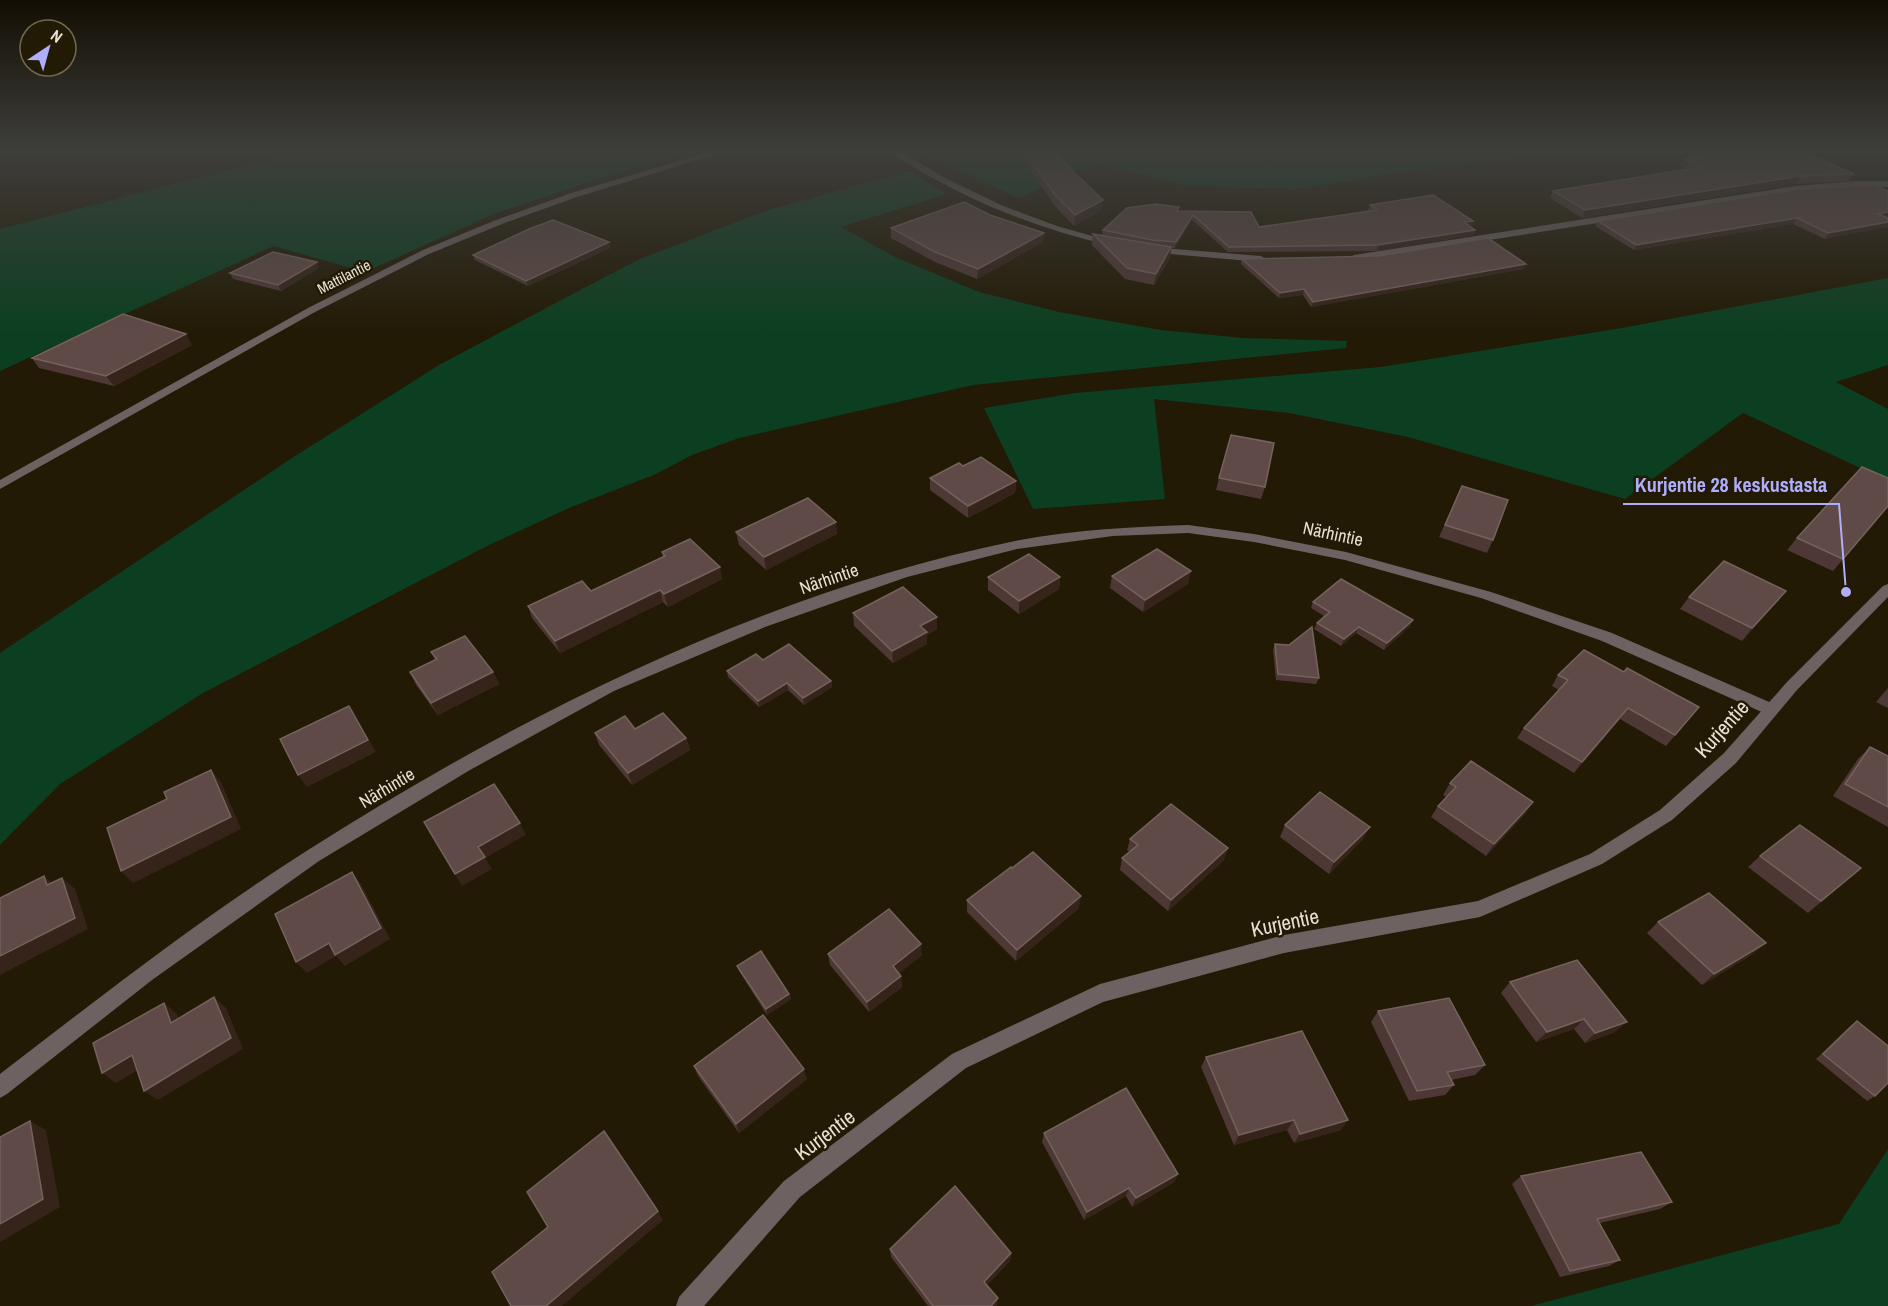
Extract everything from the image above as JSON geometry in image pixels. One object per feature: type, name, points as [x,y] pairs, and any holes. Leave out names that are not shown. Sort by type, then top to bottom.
[{"type":"street","name":"Mattilantie","points":[[0,485],[312,310],[424,253],[526,211]]},
{"type":"street","points":[[1004,211],[1084,238],[1128,246]]},
{"type":"street","points":[[1347,258],[1377,256],[1659,211]]},
{"type":"street","points":[[1138,248],[1227,258],[1272,259]]},
{"type":"street","name":"Närhintie","points":[[0,1087],[145,974],[313,856],[464,765],[599,693],[760,623],[903,573],[1017,545],[1113,532],[1188,529],[1254,538],[1346,556],[1486,595],[1607,637],[1770,710]]},
{"type":"street","name":"Kurjentie","points":[[688,1306],[792,1189],[959,1060],[1100,993],[1284,944],[1480,909],[1596,859],[1666,815],[1730,758],[1770,710],[1888,589]]},
{"type":"green space","points":[[70,211],[502,211],[365,272],[274,246],[0,371],[0,229]]},
{"type":"green space","points":[[766,211],[893,211],[841,227],[895,257],[979,292],[1059,312],[1161,330],[1243,338],[1347,341],[1346,348],[973,385],[739,438],[692,455],[656,474],[569,508],[489,545],[203,693],[60,784],[0,845],[0,653],[292,458],[439,365],[640,259]]},
{"type":"green space","points":[[1888,278],[1888,365],[1836,382],[1888,409],[1888,481],[1743,413],[1625,499],[1408,437],[1289,413],[1154,399],[1165,499],[1033,509],[984,408],[1075,393],[1381,367],[1622,328]]},
{"type":"green space","points":[[1888,1149],[1888,1306],[1531,1306],[1839,1224]]},
{"type":"building","points":[[939,211],[982,211],[1044,233],[978,269],[935,252],[891,228]]},
{"type":"building","points":[[1071,211],[1083,211],[1075,215]]},
{"type":"building","points":[[1124,211],[1251,212],[1259,227],[1370,211],[1458,211],[1473,221],[1464,222],[1475,230],[1378,245],[1229,247],[1193,215],[1176,242],[1152,240],[1103,230]]},
{"type":"building","points":[[1661,211],[1888,211],[1878,214],[1888,218],[1888,222],[1828,233],[1797,218],[1636,245],[1598,221]]},
{"type":"building","points":[[553,220],[609,242],[526,281],[473,255],[529,229]]},
{"type":"building","points":[[1093,234],[1171,247],[1156,274],[1127,268]]},
{"type":"building","points":[[1488,238],[1526,264],[1313,302],[1304,289],[1280,293],[1242,259],[1379,256]]},
{"type":"building","points":[[273,252],[317,262],[278,285],[230,273]]},
{"type":"building","points":[[123,314],[186,334],[106,376],[32,358]]},
{"type":"building","points":[[1231,435],[1274,443],[1265,487],[1219,478]]},
{"type":"building","points":[[981,457],[1016,481],[968,506],[930,478],[959,463],[963,466]]},
{"type":"building","points":[[1862,467],[1888,478],[1888,506],[1843,559],[1797,538]]},
{"type":"building","points":[[1462,486],[1508,500],[1493,540],[1445,525]]},
{"type":"building","points":[[808,498],[836,522],[764,557],[736,532]]},
{"type":"building","points":[[690,539],[720,567],[664,594],[660,590],[555,641],[528,606],[582,581],[591,591],[665,556],[662,552]]},
{"type":"building","points":[[1157,549],[1191,571],[1145,600],[1112,576]]},
{"type":"building","points":[[1029,554],[1060,577],[1019,601],[988,577]]},
{"type":"building","points":[[1724,561],[1786,591],[1752,628],[1689,597]]},
{"type":"building","points":[[1341,579],[1413,620],[1387,643],[1359,627],[1344,639],[1317,623],[1330,612],[1313,602]]},
{"type":"building","points":[[903,587],[937,617],[920,626],[927,632],[892,651],[853,613]]},
{"type":"building","points":[[1312,627],[1319,678],[1278,674],[1275,644],[1289,645]]},
{"type":"building","points":[[465,636],[493,672],[431,703],[410,672],[437,659],[431,652]]},
{"type":"building","points":[[789,644],[831,681],[803,698],[787,683],[758,701],[727,671],[756,654],[763,660]]},
{"type":"building","points":[[1584,650],[1624,672],[1627,668],[1699,707],[1675,735],[1628,708],[1582,762],[1524,728],[1568,680],[1558,675]]},
{"type":"building","points":[[349,706],[368,740],[298,775],[280,739]]},
{"type":"building","points":[[663,713],[686,738],[628,773],[595,733],[625,716],[635,729]]},
{"type":"building","points":[[1870,747],[1888,756],[1888,807],[1845,784]]},
{"type":"building","points":[[1471,761],[1533,802],[1494,844],[1438,806],[1456,787],[1450,783]]},
{"type":"building","points":[[211,770],[231,817],[121,871],[107,828],[167,799],[164,792]]},
{"type":"building","points":[[494,784],[520,823],[478,847],[485,857],[455,874],[424,822]]},
{"type":"building","points":[[1320,792],[1370,827],[1334,862],[1285,825]]},
{"type":"building","points":[[1171,804],[1228,848],[1171,900],[1122,858],[1138,845],[1130,839]]},
{"type":"building","points":[[1800,825],[1861,868],[1821,901],[1760,856]]},
{"type":"building","points":[[1033,852],[1081,896],[1017,950],[967,900]]},
{"type":"building","points":[[352,872],[381,928],[335,955],[329,943],[296,962],[275,914]]},
{"type":"building","points":[[44,876],[47,885],[62,878],[75,918],[0,956],[0,898]]},
{"type":"building","points":[[1709,893],[1766,943],[1714,974],[1658,922]]},
{"type":"building","points":[[889,909],[921,944],[893,966],[901,976],[867,1002],[828,954]]},
{"type":"building","points":[[761,951],[789,994],[766,1009],[737,966]]},
{"type":"building","points":[[1577,960],[1627,1022],[1595,1033],[1584,1019],[1547,1032],[1510,982]]},
{"type":"building","points":[[214,997],[231,1038],[144,1091],[132,1055],[102,1073],[93,1043],[164,1003],[171,1023]]},
{"type":"building","points":[[1449,998],[1485,1065],[1447,1072],[1454,1085],[1417,1091],[1378,1011]]},
{"type":"building","points":[[763,1015],[804,1069],[736,1124],[694,1066]]},
{"type":"building","points":[[1857,1021],[1888,1046],[1888,1083],[1875,1096],[1823,1054]]},
{"type":"building","points":[[1302,1031],[1348,1120],[1300,1134],[1294,1120],[1239,1135],[1206,1057]]},
{"type":"building","points":[[1126,1088],[1178,1174],[1136,1198],[1129,1188],[1087,1212],[1044,1133]]},
{"type":"building","points":[[30,1121],[43,1199],[0,1224],[0,1137]]},
{"type":"building","points":[[604,1131],[658,1211],[546,1306],[511,1306],[492,1272],[548,1227],[527,1192]]},
{"type":"building","points":[[1641,1152],[1672,1202],[1597,1219],[1620,1260],[1570,1271],[1521,1176]]},
{"type":"building","points":[[955,1186],[1011,1253],[984,1282],[998,1298],[991,1306],[933,1306],[890,1249]]},
{"type":"place","name":"Kurjentie 28 keskustasta","points":[[1846,592]]}]
